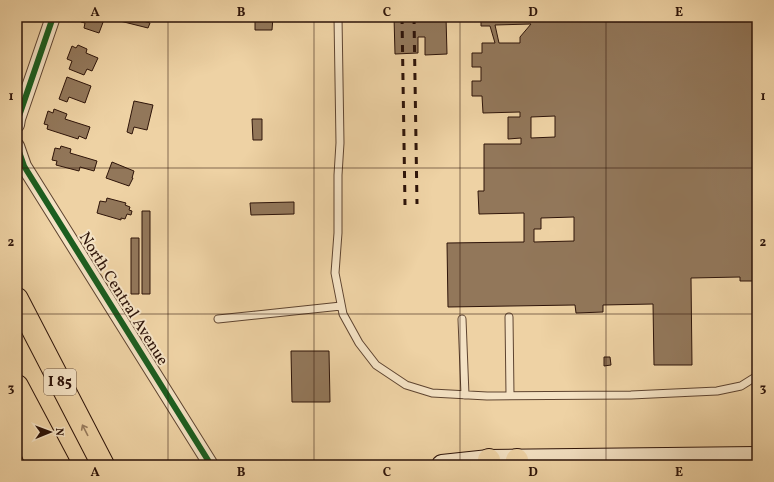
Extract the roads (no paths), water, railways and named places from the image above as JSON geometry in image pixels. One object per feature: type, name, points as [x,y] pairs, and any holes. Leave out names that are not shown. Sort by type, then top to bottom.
[{"type":"highway","name":"I 85","points":[[17,299],[103,465]]},
{"type":"highway","name":"I 85","points":[[17,386],[59,465]]},
{"type":"highway","points":[[17,392],[31,450],[38,465]]},
{"type":"main road","points":[[442,465],[489,463],[734,461],[757,457]]},
{"type":"street","points":[[17,125],[53,17]]},
{"type":"street","name":"North Central Avenue","points":[[17,146],[24,166],[211,465]]},
{"type":"lane","points":[[338,17],[340,143],[338,175],[338,232],[335,274],[343,314],[359,343],[376,365],[406,385],[432,394],[465,395],[631,395],[717,391],[741,386],[757,376]]},
{"type":"lane","points":[[218,319],[341,306]]},
{"type":"lane","points":[[509,317],[510,395]]},
{"type":"lane","points":[[462,319],[465,395]]},
{"type":"railway","points":[[17,31],[22,17]]},
{"type":"railway","points":[[402,17],[405,205]]},
{"type":"railway","points":[[414,17],[417,204]]}]
